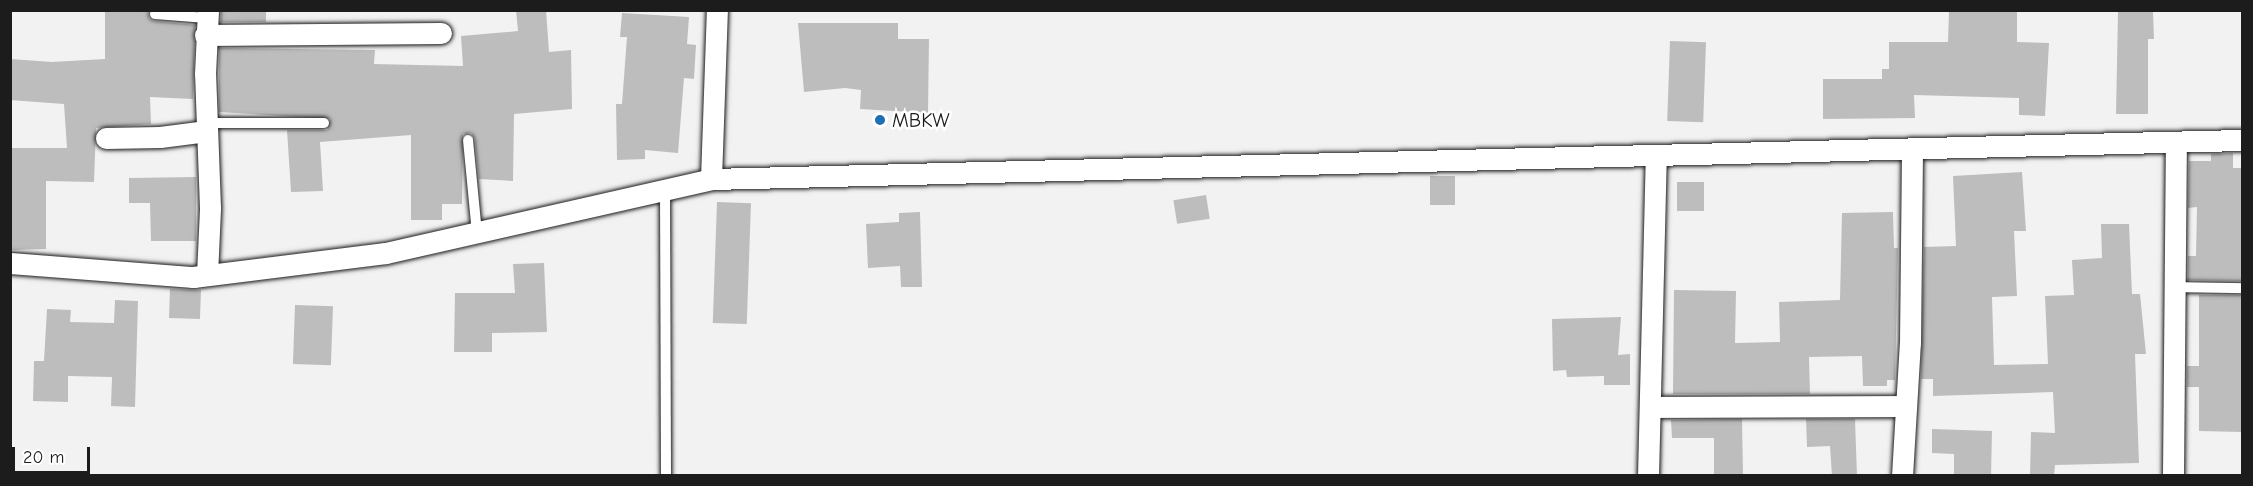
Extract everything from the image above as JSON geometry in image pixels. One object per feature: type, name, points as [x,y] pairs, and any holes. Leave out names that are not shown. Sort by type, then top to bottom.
[{"type":"street","points":[[711,178],[717,11]]},
{"type":"street","points":[[207,275],[210,208],[207,21],[441,33]]},
{"type":"street","points":[[106,138],[160,137],[207,127]]},
{"type":"street","points":[[10,263],[207,275],[386,253],[711,178],[2176,144],[2242,140]]},
{"type":"street","points":[[2173,476],[2176,144]]},
{"type":"street","points":[[1902,476],[1912,150]]},
{"type":"street","points":[[1648,476],[1656,156]]},
{"type":"street","points":[[1650,407],[1905,406]]},
{"type":"lane","points":[[703,10],[717,11]]},
{"type":"lane","points":[[155,14],[207,21]]},
{"type":"lane","points":[[207,127],[324,123]]},
{"type":"lane","points":[[468,140],[477,233]]},
{"type":"lane","points":[[665,189],[666,476]]},
{"type":"lane","points":[[2175,287],[2242,288]]},
{"type":"building","points":[[105,10],[148,10],[149,18],[154,21],[195,25],[193,99],[150,97],[151,124],[96,128],[94,182],[46,181],[46,249],[10,250],[10,148],[67,148],[64,104],[10,100],[10,59],[52,62],[105,59]]},
{"type":"building","points":[[221,10],[266,10],[266,22],[221,22]]},
{"type":"building","points":[[516,10],[546,10],[549,52],[571,50],[572,109],[514,114],[513,181],[479,179],[475,139],[471,133],[463,134],[462,204],[442,204],[442,220],[411,220],[411,135],[320,142],[323,191],[291,192],[287,130],[327,130],[330,119],[219,112],[219,48],[375,50],[374,64],[463,66],[461,36],[518,31]]},
{"type":"building","points":[[2017,10],[2017,42],[2049,43],[2045,116],[2019,115],[2019,98],[1914,95],[1915,118],[1823,119],[1823,79],[1882,79],[1882,69],[1889,69],[1889,42],[1948,42],[1949,11]]},
{"type":"building","points":[[2118,12],[2153,12],[2154,39],[2148,39],[2148,114],[2116,114]]},
{"type":"building","points":[[622,13],[689,17],[687,44],[696,45],[694,79],[684,78],[678,153],[645,150],[645,159],[617,160],[616,104],[622,104],[627,37],[620,37]]},
{"type":"building","points":[[798,23],[898,23],[898,39],[929,39],[928,113],[860,109],[861,90],[845,88],[804,92]]},
{"type":"building","points":[[1670,41],[1706,42],[1703,122],[1667,121]]},
{"type":"building","points":[[2233,153],[2233,168],[2242,168],[2242,281],[2188,280],[2188,256],[2196,256],[2197,207],[2188,208],[2189,161],[2211,161],[2211,154]]},
{"type":"building","points":[[2022,172],[2026,231],[2014,231],[2017,296],[1992,297],[1994,365],[2048,364],[2045,296],[2074,295],[2072,260],[2102,258],[2101,224],[2129,224],[2132,294],[2140,294],[2146,354],[2135,354],[2139,463],[2055,465],[2054,476],[2030,476],[2031,432],[2055,433],[2053,392],[1933,396],[1933,379],[1921,379],[1924,247],[1956,246],[1953,176]]},
{"type":"building","points":[[1430,176],[1455,176],[1455,205],[1430,205]]},
{"type":"building","points":[[196,177],[196,241],[151,241],[150,203],[129,203],[129,178]]},
{"type":"building","points":[[1677,182],[1704,182],[1704,211],[1677,211]]},
{"type":"building","points":[[1206,195],[1210,219],[1177,224],[1173,200]]},
{"type":"building","points":[[717,202],[751,203],[747,324],[713,323]]},
{"type":"building","points":[[920,212],[922,287],[901,287],[900,266],[868,268],[866,224],[899,222],[899,213]]},
{"type":"building","points":[[1893,212],[1894,248],[1898,248],[1895,380],[1887,380],[1887,386],[1863,386],[1862,356],[1809,357],[1810,394],[1673,394],[1674,290],[1736,291],[1735,343],[1780,342],[1779,302],[1840,300],[1842,213]]},
{"type":"building","points":[[544,263],[547,332],[492,333],[492,352],[454,352],[455,293],[515,293],[513,264]]},
{"type":"building","points":[[170,289],[201,290],[200,319],[169,318]]},
{"type":"building","points":[[2199,295],[2242,295],[2242,432],[2199,431],[2199,387],[2187,387],[2187,366],[2199,366]]},
{"type":"building","points":[[115,300],[138,301],[135,407],[111,406],[112,377],[68,376],[68,402],[33,401],[34,361],[44,361],[47,309],[71,310],[70,322],[114,323]]},
{"type":"building","points":[[295,305],[333,306],[331,365],[293,364]]},
{"type":"building","points":[[1621,317],[1618,355],[1630,354],[1630,385],[1604,385],[1604,376],[1567,377],[1566,370],[1553,371],[1552,319]]},
{"type":"building","points":[[1742,419],[1743,476],[1714,476],[1714,438],[1672,438],[1671,420]]},
{"type":"building","points":[[1806,419],[1855,419],[1857,476],[1832,476],[1830,446],[1807,447]]},
{"type":"building","points":[[1932,429],[1992,431],[1991,476],[1954,476],[1954,454],[1932,453]]},
{"type":"place","name":"MBKW","points":[[880,120]]}]
